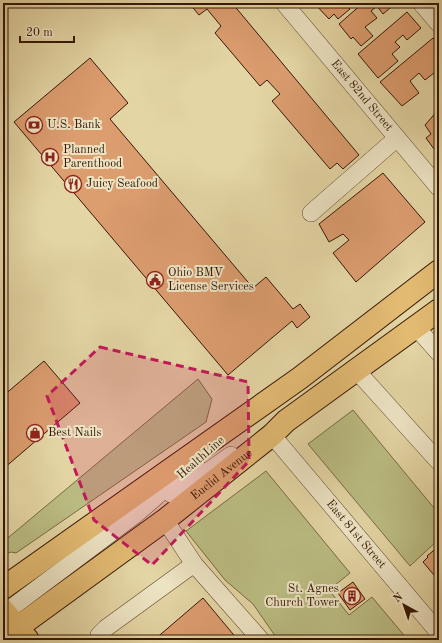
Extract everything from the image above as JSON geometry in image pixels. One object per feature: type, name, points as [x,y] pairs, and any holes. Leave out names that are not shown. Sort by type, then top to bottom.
[{"type":"main road","points":[[3,588],[300,378],[439,271]]},
{"type":"main road","name":"Euclid Avenue","points":[[10,624],[164,520],[279,428],[439,310]]},
{"type":"street","name":"East 82nd Street","points":[[284,3],[439,188]]},
{"type":"street","points":[[421,3],[439,24]]},
{"type":"street","points":[[311,213],[398,138]]},
{"type":"street","points":[[386,312],[439,279]]},
{"type":"street","points":[[416,327],[439,354]]},
{"type":"street","points":[[356,370],[439,462]]},
{"type":"street","name":"HealthLine","points":[[10,624],[266,401]]},
{"type":"street","name":"HealthLine","points":[[135,515],[197,479],[270,428],[279,428]]},
{"type":"street","name":"East 81st Street","points":[[279,428],[439,633]]},
{"type":"street","points":[[164,520],[194,564],[261,640]]},
{"type":"street","points":[[98,640],[99,635],[106,628],[194,564]]},
{"type":"highlighted area","points":[[100,347],[248,382],[249,461],[152,565],[94,520],[47,396]]},
{"type":"green space","points":[[198,379],[212,399],[206,422],[16,553],[11,552],[3,555],[3,542]]},
{"type":"green space","points":[[353,410],[439,514],[439,539],[410,566],[308,444]]},
{"type":"green space","points":[[266,471],[350,573],[329,590],[349,615],[372,597],[408,640],[278,640],[253,604],[225,580],[186,531]]},
{"type":"building","points":[[17,3],[30,3],[22,7]]},
{"type":"building","points":[[189,3],[232,3],[359,155],[343,169],[337,163],[330,169],[272,101],[280,94],[267,80],[260,86],[215,33],[221,26],[207,9],[199,15]]},
{"type":"building","points":[[314,3],[345,3],[350,9],[338,19],[334,14],[329,19]]},
{"type":"building","points":[[363,3],[396,3],[383,14],[377,6],[371,11],[377,18],[365,27],[373,36],[361,46],[353,37],[351,39],[339,24]]},
{"type":"building","points":[[407,12],[421,28],[407,40],[403,35],[395,42],[400,47],[392,54],[398,61],[378,78],[358,54]]},
{"type":"building","points":[[433,38],[439,46],[439,69],[425,80],[419,73],[410,81],[419,93],[402,106],[380,82]]},
{"type":"building","points":[[90,58],[128,103],[110,119],[253,288],[266,277],[293,309],[300,304],[310,317],[297,328],[292,321],[228,375],[14,122]]},
{"type":"building","points":[[439,109],[439,145],[434,149],[426,138],[431,134],[425,125]]},
{"type":"building","points":[[383,173],[425,222],[356,282],[333,253],[349,240],[343,234],[329,242],[319,224]]},
{"type":"building","points":[[44,361],[80,403],[3,469],[3,396]]},
{"type":"building","points":[[439,546],[439,581],[423,562],[428,557],[427,556]]},
{"type":"building","name":"St. Agnes Church Tower","points":[[353,582],[365,599],[350,610],[338,593]]},
{"type":"building","points":[[203,598],[238,640],[154,640]]},
{"type":"place","name":"U.S. Bank","points":[[34,125]]},
{"type":"place","name":"Planned Parenthood","points":[[50,157]]},
{"type":"place","name":"Juicy Seafood","points":[[73,184]]},
{"type":"place","name":"Ohio BMV License Services","points":[[155,280]]},
{"type":"place","name":"Best Nails","points":[[35,433]]},
{"type":"place","name":"St. Agnes Church Tower","points":[[352,596]]}]
